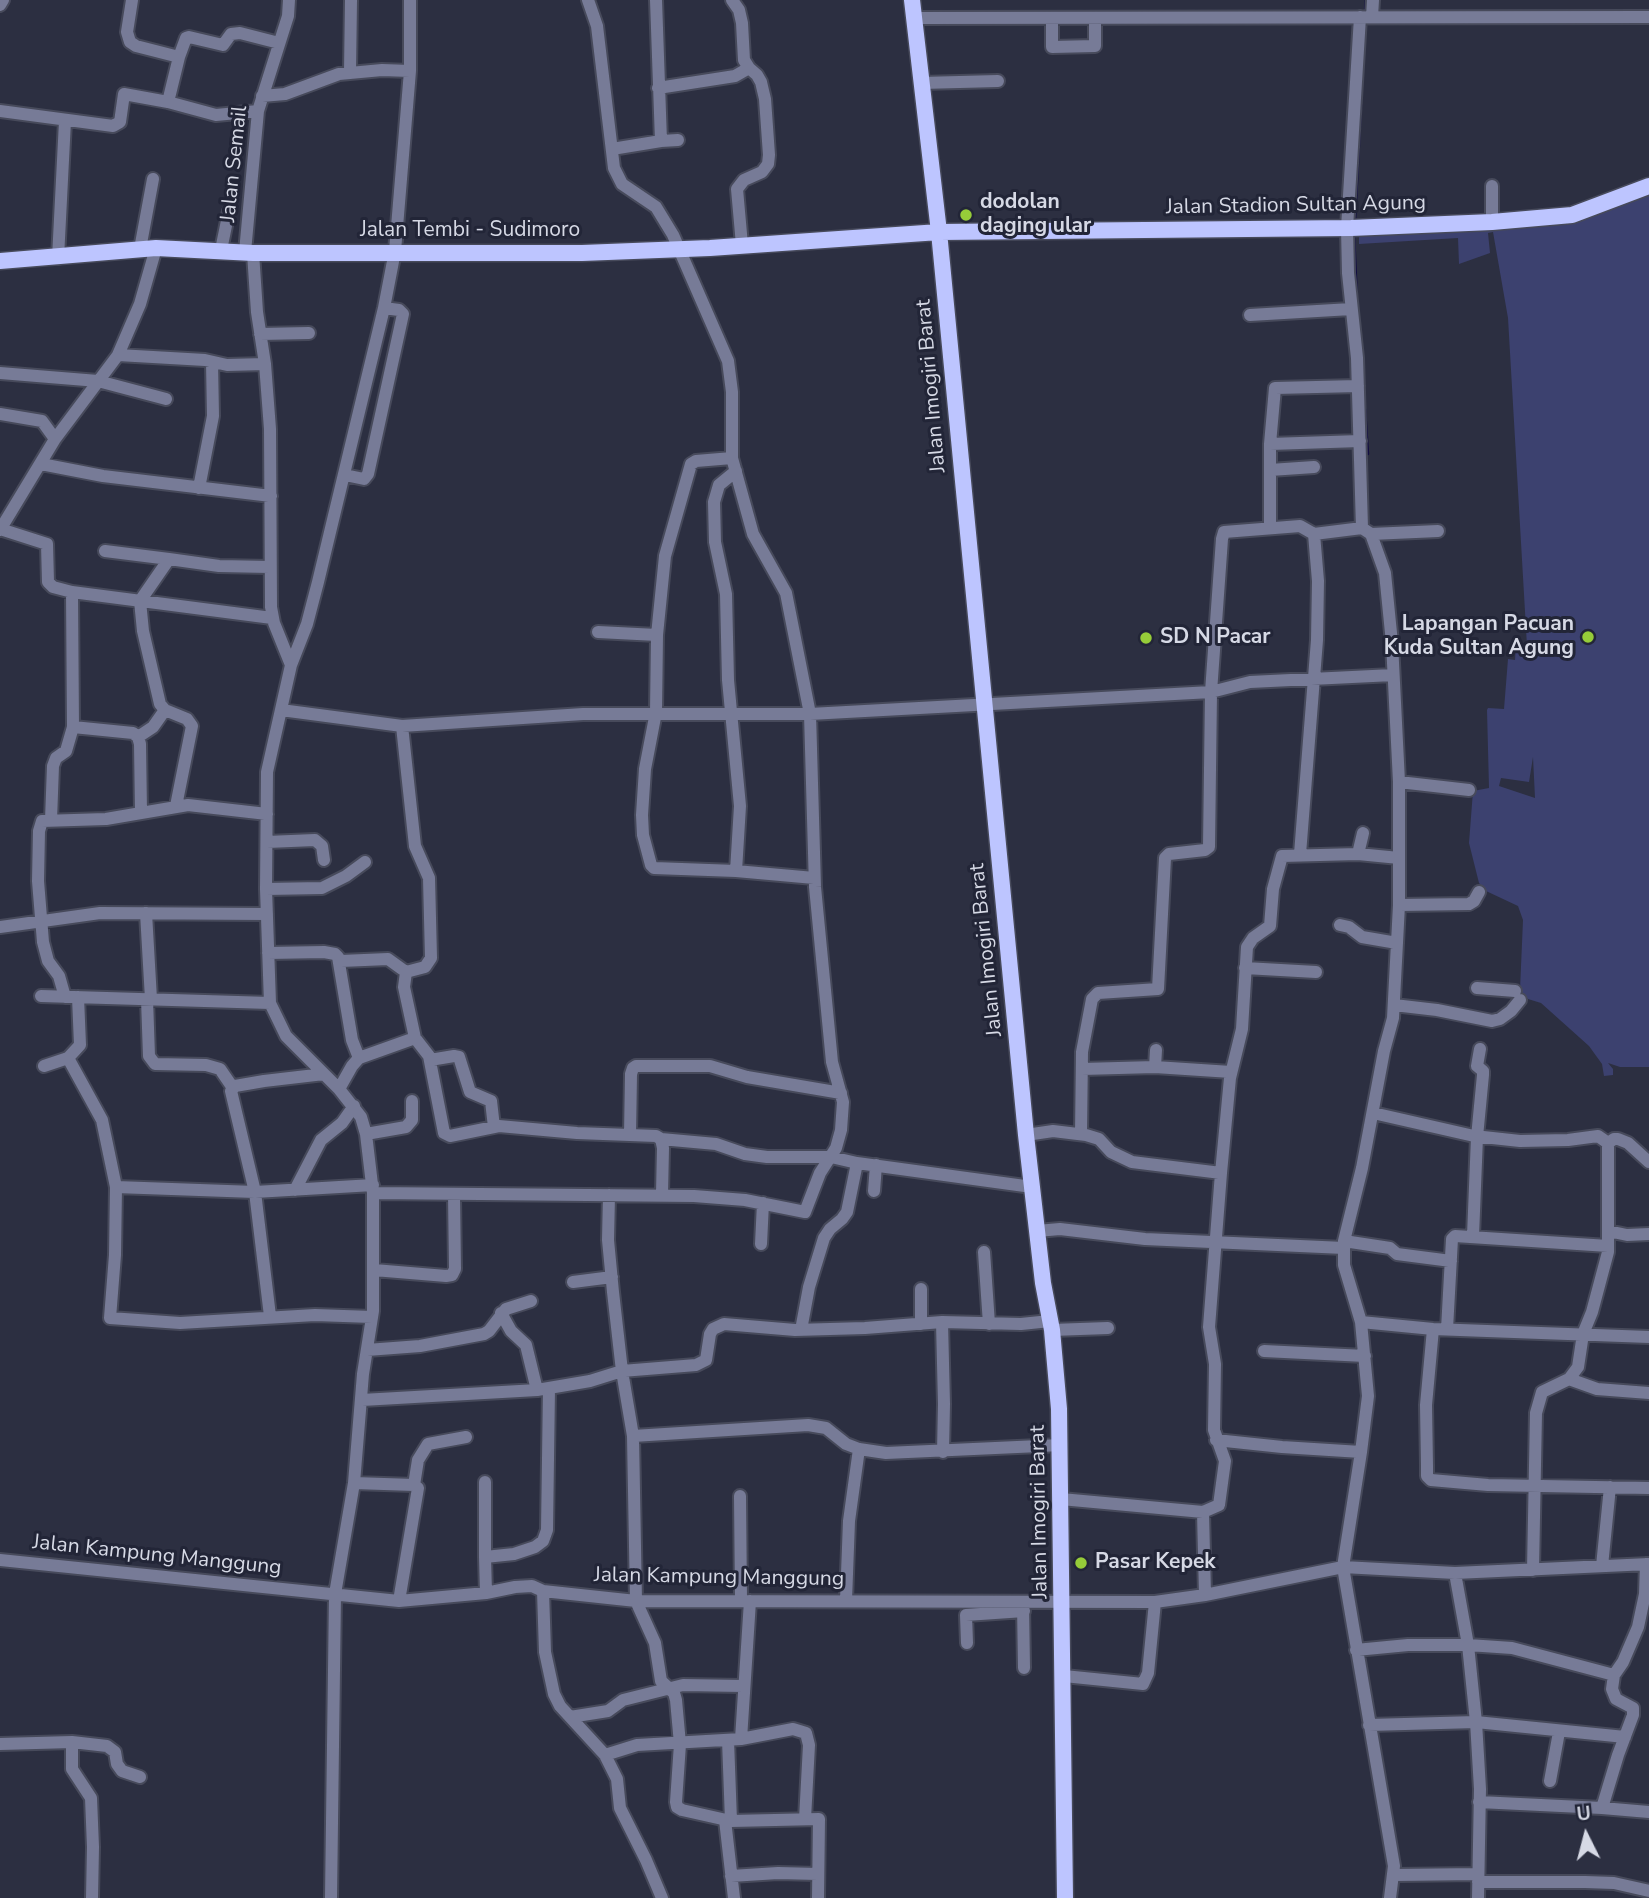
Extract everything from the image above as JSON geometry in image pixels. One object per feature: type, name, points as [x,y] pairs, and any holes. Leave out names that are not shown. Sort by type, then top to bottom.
[{"type":"main road","name":"Jalan Imogiri Barat","points":[[912,0],[991,703],[1032,1187],[1041,1231],[1061,1445],[1065,1898]]},
{"type":"main road","name":"Jalan Stadion Sultan Agung","points":[[939,232],[1352,228],[1492,222],[1572,215],[1649,186]]},
{"type":"main road","name":"Jalan Tembi - Sudimoro","points":[[0,261],[148,249],[249,253],[582,253],[678,250],[939,232]]},
{"type":"street","points":[[0,5],[3,0]]},
{"type":"street","points":[[132,0],[127,33],[130,42],[179,57]]},
{"type":"street","name":"Jalan Semail","points":[[289,0],[288,16],[258,111],[249,253],[265,364],[270,429],[272,618],[291,665]]},
{"type":"street","points":[[349,72],[351,0]]},
{"type":"street","points":[[331,1898],[335,1594],[354,1483],[372,1317],[373,1189],[366,1133],[361,1117],[339,1089],[286,1036],[270,1003],[266,889],[268,763],[291,665],[312,607],[345,475],[395,251],[410,71],[410,0]]},
{"type":"street","points":[[116,1187],[255,1192],[373,1189],[454,1195],[662,1194],[763,1203],[805,1212],[820,1172],[831,1157],[839,1138],[843,1121],[841,1093],[832,1062],[814,878],[810,713],[785,589],[754,534],[734,465],[730,368],[673,235],[656,207],[622,184],[614,169],[597,26],[588,0]]},
{"type":"street","points":[[656,0],[661,141]]},
{"type":"street","points":[[732,0],[739,10],[744,60],[761,82],[765,99],[769,155],[768,164],[762,172],[744,180],[737,189],[742,244]]},
{"type":"street","points":[[1373,0],[1366,17],[1352,228],[1350,309],[1367,531],[1385,573],[1399,782],[1399,905],[1394,1005],[1344,1244],[1344,1265],[1361,1322],[1368,1396],[1343,1567],[1395,1875],[1390,1898]]},
{"type":"street","points":[[914,18],[1649,17]]},
{"type":"street","points":[[1052,18],[1052,47],[1095,46],[1096,18]]},
{"type":"street","points":[[168,102],[186,38],[223,45],[231,34],[240,33],[279,43]]},
{"type":"street","points":[[658,88],[735,76],[749,68]]},
{"type":"street","points":[[262,96],[285,94],[333,75],[349,72],[410,71]]},
{"type":"street","points":[[921,83],[998,81]]},
{"type":"street","points":[[0,111],[65,121],[117,125],[120,122],[124,94],[216,115],[258,111]]},
{"type":"street","points":[[58,258],[65,121]]},
{"type":"street","points":[[612,149],[678,140]]},
{"type":"street","points":[[153,179],[148,249],[140,304],[118,355],[55,439],[0,530],[47,544],[48,582],[53,587],[72,593],[272,618]]},
{"type":"street","points":[[1492,186],[1492,222]]},
{"type":"street","points":[[221,250],[229,211]]},
{"type":"street","points":[[345,475],[366,479],[370,463],[402,316],[401,311],[384,309]]},
{"type":"street","points":[[1250,315],[1350,309]]},
{"type":"street","points":[[260,334],[309,332]]},
{"type":"street","points":[[118,355],[227,365],[265,364]]},
{"type":"street","points":[[199,488],[213,416],[212,362]]},
{"type":"street","points":[[0,373],[98,381],[166,399]]},
{"type":"street","points":[[1269,527],[1270,444],[1275,388],[1358,386]]},
{"type":"street","points":[[0,414],[42,421],[55,439]]},
{"type":"street","points":[[1270,444],[1360,441]]},
{"type":"street","points":[[734,465],[696,461],[690,466],[665,556],[657,635],[656,712],[645,769],[643,835],[652,866],[814,878]]},
{"type":"street","points":[[41,464],[103,476],[271,496]]},
{"type":"street","points":[[734,465],[719,485],[714,502],[715,542],[726,594],[731,713],[740,806],[736,871]]},
{"type":"street","points":[[1270,470],[1314,467]]},
{"type":"street","points":[[1081,1134],[1084,1039],[1094,995],[1158,989],[1167,856],[1209,847],[1211,692],[1224,532],[1300,526],[1314,534],[1438,531]]},
{"type":"street","points":[[1300,855],[1318,604],[1314,534]]},
{"type":"street","points":[[105,551],[219,566],[270,567]]},
{"type":"street","points":[[169,559],[140,601],[143,631],[160,704],[165,710],[187,719],[192,726],[176,806]]},
{"type":"street","points":[[51,820],[53,766],[57,758],[66,751],[73,727],[72,593]]},
{"type":"street","points":[[598,632],[657,635]]},
{"type":"street","points":[[281,710],[402,726],[656,712],[810,713],[1211,692],[1250,682],[1393,675]]},
{"type":"street","points":[[138,737],[153,727],[165,710]]},
{"type":"street","points":[[402,726],[415,846],[429,874],[430,894],[430,962],[425,967],[406,972]]},
{"type":"street","points":[[73,727],[133,733],[138,737],[141,813]]},
{"type":"street","points":[[1399,782],[1469,790]]},
{"type":"street","points":[[44,1066],[68,1058],[80,1045],[72,997],[46,956],[38,881],[39,831],[42,821],[96,820],[176,806],[267,814]]},
{"type":"street","points":[[1358,855],[1363,833]]},
{"type":"street","points":[[267,842],[315,840],[322,846],[324,860]]},
{"type":"street","points":[[1061,1499],[1203,1512],[1219,1506],[1225,1461],[1214,1430],[1215,1364],[1209,1327],[1231,1072],[1242,1029],[1249,942],[1270,926],[1273,889],[1282,856],[1358,855],[1399,859]]},
{"type":"street","points":[[266,889],[322,888],[346,876],[365,862]]},
{"type":"street","points":[[1399,905],[1469,904],[1479,892]]},
{"type":"street","points":[[0,927],[100,913],[267,915]]},
{"type":"street","points":[[146,913],[149,1056],[155,1064],[206,1065],[220,1069],[233,1087]]},
{"type":"street","points":[[1340,925],[1349,927],[1362,937],[1397,943]]},
{"type":"street","points":[[268,953],[335,954],[341,961],[352,1040],[359,1058]]},
{"type":"street","points":[[341,961],[388,959],[406,972]]},
{"type":"street","points":[[1245,968],[1316,972]]},
{"type":"street","points":[[406,972],[404,988],[415,1038],[428,1052],[445,1135],[453,1136],[494,1126],[577,1133],[653,1135],[661,1139],[716,1144],[745,1154],[831,1157],[1032,1187]]},
{"type":"street","points":[[1394,1005],[1492,1021],[1511,1011],[1517,995],[1477,988]]},
{"type":"street","points":[[41,996],[270,1003]]},
{"type":"street","points":[[339,1089],[359,1058],[415,1038]]},
{"type":"street","points":[[1473,1236],[1477,1137],[1483,1075],[1483,1071],[1477,1066],[1480,1049]]},
{"type":"street","points":[[1155,1068],[1156,1050]]},
{"type":"street","points":[[430,1060],[459,1057],[470,1092],[491,1101],[494,1126]]},
{"type":"street","points":[[68,1058],[102,1120],[116,1187],[115,1255],[110,1318],[196,1323],[270,1316],[372,1317]]},
{"type":"street","points":[[630,1135],[631,1074],[636,1066],[710,1066],[747,1077],[841,1093]]},
{"type":"street","points":[[1082,1069],[1155,1068],[1231,1072]]},
{"type":"street","points":[[233,1087],[324,1074]]},
{"type":"street","points":[[233,1087],[231,1093],[255,1192],[270,1316]]},
{"type":"street","points":[[366,1133],[406,1127],[412,1120],[412,1101]]},
{"type":"street","points":[[295,1190],[321,1140],[342,1123],[354,1106]]},
{"type":"street","points":[[1373,1113],[1477,1137],[1520,1141],[1598,1136],[1608,1143]]},
{"type":"street","points":[[1029,1135],[1053,1131],[1081,1134],[1100,1139],[1111,1152],[1132,1162],[1222,1172]]},
{"type":"street","points":[[661,1139],[662,1194]]},
{"type":"street","points":[[1608,1143],[1614,1139],[1622,1140],[1649,1162]]},
{"type":"street","points":[[1533,1570],[1535,1430],[1539,1400],[1542,1392],[1569,1379],[1578,1367],[1583,1334],[1592,1312],[1608,1246],[1608,1143]]},
{"type":"street","points":[[801,1330],[809,1287],[824,1238],[830,1228],[847,1212],[857,1163]]},
{"type":"street","points":[[874,1191],[876,1165]]},
{"type":"street","points":[[374,1270],[452,1275],[454,1195]]},
{"type":"street","points":[[609,1195],[608,1240],[622,1371],[633,1436],[636,1601],[655,1643],[661,1681],[674,1693],[676,1700],[680,1744],[677,1807],[728,1820],[820,1820],[818,1898]]},
{"type":"street","points":[[761,1244],[763,1203]]},
{"type":"street","points":[[1041,1231],[1060,1229],[1145,1239],[1344,1244],[1390,1248],[1397,1254],[1451,1261]]},
{"type":"street","points":[[1608,1231],[1627,1235],[1649,1234]]},
{"type":"street","points":[[1608,1246],[1473,1236],[1454,1237],[1440,1329],[1426,1383],[1427,1476],[1436,1481],[1649,1488]]},
{"type":"street","points":[[984,1252],[989,1324]]},
{"type":"street","points":[[573,1282],[612,1277]]},
{"type":"street","points":[[921,1289],[921,1324]]},
{"type":"street","points":[[367,1350],[420,1346],[484,1334],[493,1327],[501,1313],[512,1306],[531,1301]]},
{"type":"street","points":[[485,1557],[514,1554],[534,1547],[543,1541],[547,1530],[543,1389],[526,1345],[511,1331],[501,1313]]},
{"type":"street","points":[[362,1400],[543,1389],[590,1381],[622,1371],[690,1366],[704,1363],[710,1334],[718,1325],[724,1324],[779,1330],[942,1322],[1108,1328]]},
{"type":"street","points":[[942,1322],[943,1452]]},
{"type":"street","points":[[1361,1322],[1440,1329],[1649,1337]]},
{"type":"street","points":[[1264,1351],[1364,1356]]},
{"type":"street","points":[[1569,1379],[1597,1390],[1649,1393]]},
{"type":"street","points":[[633,1436],[808,1425],[826,1428],[846,1444],[859,1449],[886,1453],[1061,1445]]},
{"type":"street","points":[[414,1485],[418,1460],[428,1444],[466,1437]]},
{"type":"street","points":[[1216,1440],[1361,1452]]},
{"type":"street","points":[[846,1600],[849,1521],[859,1449]]},
{"type":"street","points":[[485,1482],[486,1593]]},
{"type":"street","points":[[354,1483],[414,1485],[419,1491],[398,1601]]},
{"type":"street","points":[[1602,1566],[1610,1487]]},
{"type":"street","points":[[734,1898],[728,1820],[743,1686],[745,1601],[740,1496]]},
{"type":"street","points":[[1203,1512],[1205,1595]]},
{"type":"street","name":"Jalan Kampung Manggung","points":[[0,1560],[398,1601],[532,1586],[543,1591],[636,1601],[964,1600],[1023,1606],[1063,1601],[1155,1602],[1205,1595],[1343,1567],[1455,1573],[1648,1564]]},
{"type":"street","points":[[1602,1808],[1633,1715],[1633,1708],[1616,1699],[1613,1693],[1615,1675],[1638,1627],[1648,1564]]},
{"type":"street","points":[[1455,1573],[1468,1645],[1476,1722],[1478,1898]]},
{"type":"street","points":[[543,1591],[548,1672],[554,1694],[570,1717],[605,1755],[617,1779],[620,1808],[662,1898]]},
{"type":"street","points":[[964,1600],[967,1643]]},
{"type":"street","points":[[1064,1676],[1143,1684],[1147,1673],[1155,1602]]},
{"type":"street","points":[[966,1615],[1023,1606],[1024,1668]]},
{"type":"street","points":[[1356,1650],[1408,1645],[1512,1648],[1615,1675]]},
{"type":"street","points":[[570,1717],[608,1711],[623,1700],[669,1688],[695,1684],[743,1686]]},
{"type":"street","points":[[1369,1725],[1476,1722],[1625,1737]]},
{"type":"street","points":[[605,1755],[637,1745],[735,1740],[793,1729],[806,1733],[809,1745],[805,1819]]},
{"type":"street","points":[[1549,1781],[1559,1732]]},
{"type":"street","points":[[0,1744],[72,1742],[112,1748],[122,1771],[139,1777]]},
{"type":"street","points":[[72,1742],[72,1769],[91,1798],[92,1898]]},
{"type":"street","points":[[1479,1802],[1649,1812]]},
{"type":"street","points":[[731,1875],[778,1872],[818,1874]]},
{"type":"street","points":[[1395,1875],[1585,1882],[1649,1891]]},
{"type":"shaded area","name":"Lapangan Pacuan Kuda Sultan Agung","points":[[1649,194],[1649,1067],[1620,1067],[1608,1063],[1613,1069],[1613,1075],[1604,1076],[1602,1064],[1589,1046],[1541,1003],[1528,999],[1520,990],[1523,920],[1518,906],[1486,891],[1479,883],[1469,843],[1473,791],[1489,788],[1487,710],[1504,709],[1508,659],[1515,660],[1516,645],[1527,646],[1508,318],[1493,232],[1488,233],[1490,253],[1459,264],[1458,238],[1359,244],[1359,234],[1457,229]],"holes":[[[1533,757],[1535,798],[1499,786],[1501,778],[1529,782]]]},
{"type":"waterway","points":[[1365,14],[1366,0]]},
{"type":"waterway","points":[[1355,220],[1361,105]]},
{"type":"waterway","points":[[1354,234],[1357,301]]},
{"type":"waterway","points":[[1365,409],[1368,454]]},
{"type":"place","name":"dodolan daging ular","points":[[966,215]]},
{"type":"place","name":"Lapangan Pacuan Kuda Sultan Agung","points":[[1588,637]]},
{"type":"place","name":"SD N Pacar","points":[[1146,638]]},
{"type":"place","name":"Pasar Kepek","points":[[1081,1563]]}]
